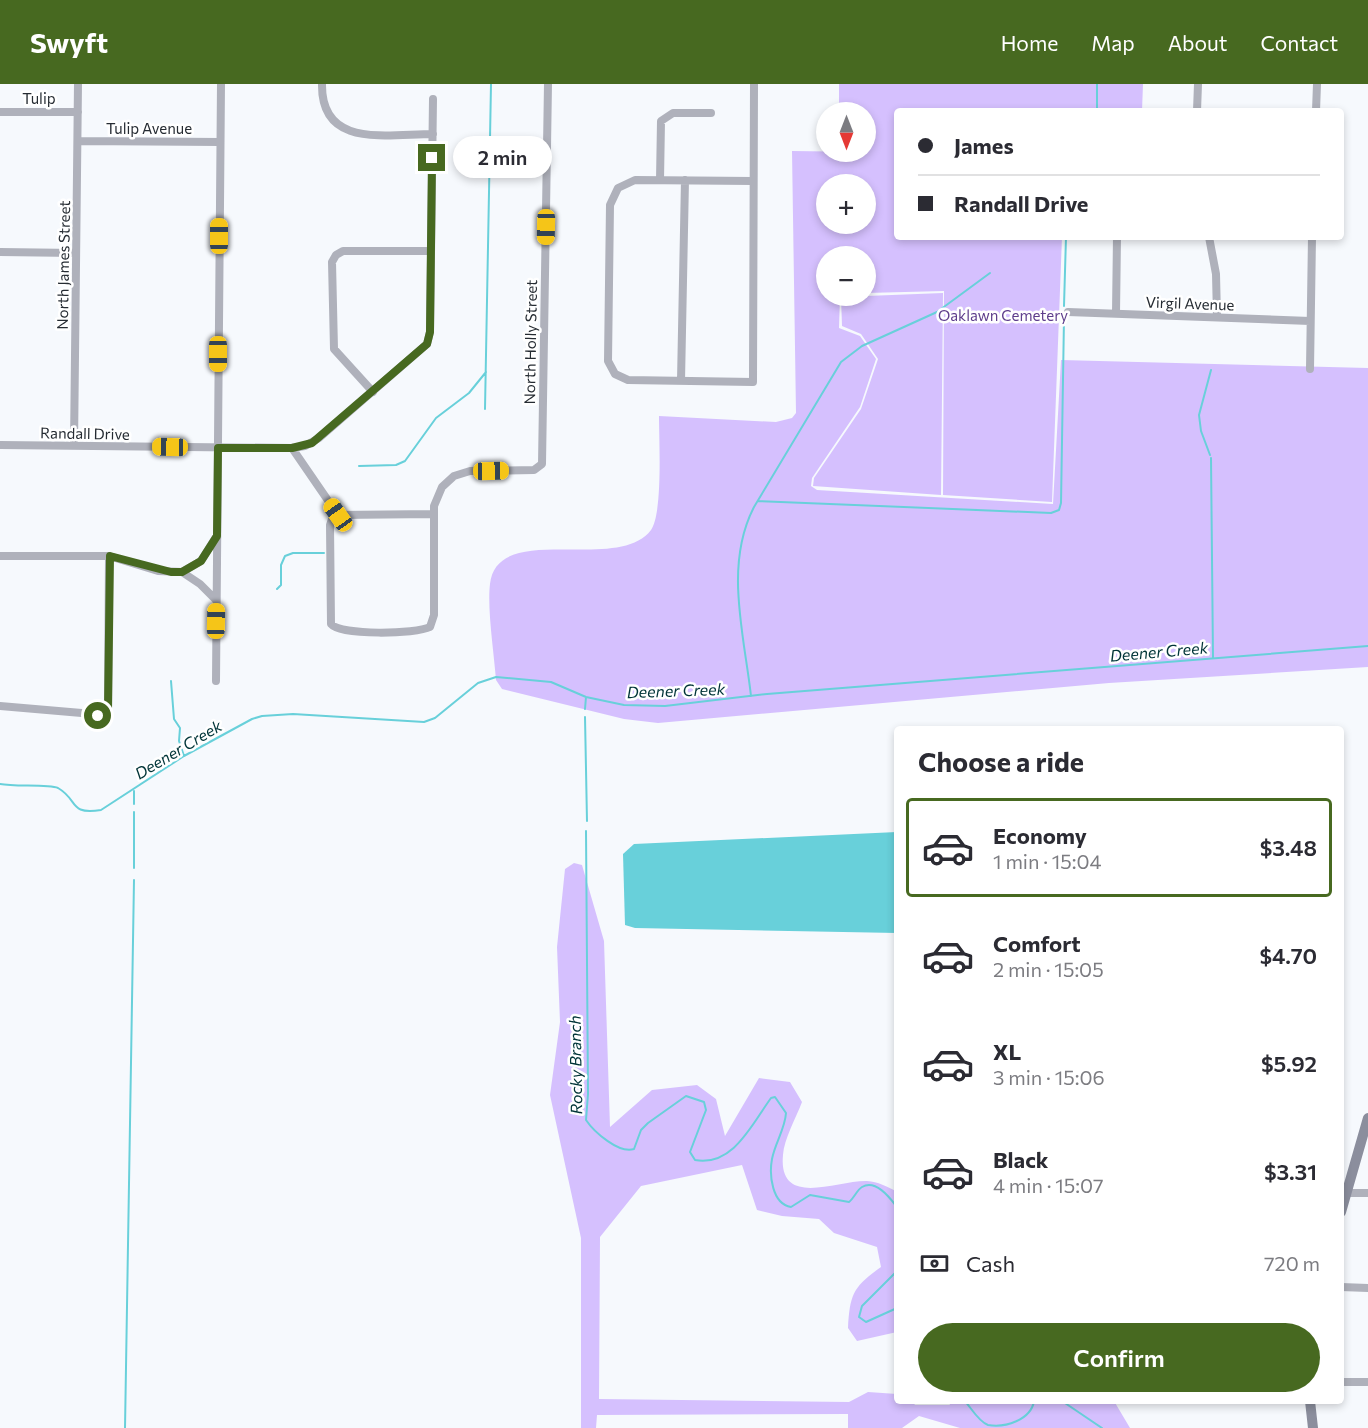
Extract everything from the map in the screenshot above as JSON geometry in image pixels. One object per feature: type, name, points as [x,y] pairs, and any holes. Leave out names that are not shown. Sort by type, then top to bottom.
[{"type":"street","name":"North James Street","points":[[74,446],[78,84]]},
{"type":"street","points":[[216,681],[221,84]]},
{"type":"street","points":[[322,84],[325,110],[333,123],[348,131],[363,134],[433,134]]},
{"type":"street","name":"North Holly Street","points":[[434,514],[436,499],[442,487],[454,476],[470,471],[534,470],[542,464],[548,84]]},
{"type":"street","points":[[753,181],[660,180],[626,182],[618,188],[610,205],[608,361],[615,374],[628,380],[753,382],[754,84]]},
{"type":"street","points":[[1197,108],[1198,84]]},
{"type":"street","points":[[1316,108],[1317,84]]},
{"type":"street","name":"Randall Drive","points":[[0,445],[292,448],[312,443],[427,344],[430,332],[433,99]]},
{"type":"street","name":"Tulip","points":[[0,112],[78,112]]},
{"type":"street","points":[[660,180],[661,121],[673,113],[711,113]]},
{"type":"street","name":"Tulip Avenue","points":[[78,141],[220,142]]},
{"type":"street","points":[[681,381],[685,180]]},
{"type":"street","points":[[1116,313],[1117,240]]},
{"type":"street","points":[[1210,240],[1216,273],[1216,317]]},
{"type":"street","points":[[1310,369],[1312,240]]},
{"type":"street","points":[[373,392],[334,349],[332,262],[336,255],[343,251],[431,251]]},
{"type":"street","points":[[0,252],[76,254]]},
{"type":"street","name":"Virgil Avenue","points":[[1068,312],[1310,321]]},
{"type":"street","points":[[292,448],[338,515]]},
{"type":"street","points":[[434,514],[434,615],[430,627],[418,631],[349,632],[335,629],[329,618],[330,525],[332,519],[338,515],[434,514]]},
{"type":"street","points":[[182,572],[201,561],[217,536]]},
{"type":"street","points":[[0,556],[110,556],[158,571],[182,572],[200,584],[216,600]]},
{"type":"street","points":[[0,706],[105,715],[108,710],[110,556]]},
{"type":"street","points":[[1344,1201],[1368,1119]]},
{"type":"street","points":[[1346,1193],[1368,1193]]},
{"type":"street","points":[[1344,1287],[1368,1288]]},
{"type":"street","points":[[1344,1382],[1368,1382]]},
{"type":"street","points":[[1310,1404],[1313,1428]]},
{"type":"green space","name":"Oaklawn Cemetery","points":[[839,84],[1143,84],[1142,108],[894,108],[894,240],[1062,240],[1052,502],[943,495],[944,291],[876,293],[876,246],[816,246],[816,306],[840,306],[839,328],[860,336],[876,359],[860,407],[812,478],[811,486],[817,490],[1053,504],[1061,360],[1368,368],[1368,667],[1109,683],[658,723],[624,719],[502,689],[496,680],[489,606],[490,584],[498,565],[513,555],[535,550],[613,548],[635,542],[651,530],[655,521],[659,493],[659,416],[776,422],[792,418],[796,413],[792,151],[816,151],[816,162],[876,162],[876,102],[839,102]]},
{"type":"green space","points":[[943,293],[941,495],[813,486],[814,478],[861,409],[878,359],[861,334],[842,326],[841,306],[876,306],[876,296]]},
{"type":"green space","points":[[574,863],[582,865],[604,941],[610,1127],[652,1090],[697,1085],[716,1099],[725,1136],[759,1078],[790,1082],[802,1102],[788,1135],[783,1155],[784,1172],[790,1182],[799,1187],[812,1188],[867,1181],[894,1191],[894,1333],[857,1341],[848,1328],[850,1307],[859,1286],[881,1267],[877,1247],[834,1233],[819,1219],[782,1216],[757,1210],[742,1165],[641,1186],[600,1237],[599,1399],[849,1402],[868,1392],[894,1394],[894,1404],[1116,1404],[1130,1428],[960,1428],[919,1416],[902,1428],[848,1428],[848,1414],[597,1415],[596,1428],[581,1428],[581,1238],[550,1095],[560,1022],[557,947],[565,869]]},
{"type":"water","points":[[894,832],[894,933],[635,928],[625,925],[623,854],[634,844]]},
{"type":"waterway","points":[[485,409],[491,84]]},
{"type":"waterway","points":[[1097,84],[1097,108]]},
{"type":"waterway","points":[[1064,306],[1066,240]]},
{"type":"waterway","points":[[751,696],[741,624],[738,576],[745,529],[754,507],[841,362],[862,346],[937,312],[990,273]]},
{"type":"waterway","points":[[758,501],[1051,513],[1059,510],[1061,503],[1064,318]]},
{"type":"waterway","points":[[1210,455],[1201,431],[1199,415],[1211,370]]},
{"type":"waterway","points":[[359,466],[396,465],[405,461],[436,418],[469,393],[486,372]]},
{"type":"waterway","points":[[1211,458],[1213,658]]},
{"type":"waterway","points":[[277,589],[281,585],[281,565],[285,556],[293,553],[324,553]]},
{"type":"waterway","name":"Deener Creek","points":[[0,784],[58,788],[78,808],[91,811],[101,810],[184,756],[252,719],[293,714],[424,722],[435,718],[478,683],[496,677],[551,682],[586,697],[624,705],[665,706],[767,694],[1368,646]]},
{"type":"waterway","points":[[171,681],[174,719],[180,728],[179,741],[184,756]]},
{"type":"waterway","name":"Rocky Branch","points":[[585,709],[586,697]]},
{"type":"waterway","name":"Rocky Branch","points":[[585,717],[587,821]]},
{"type":"waterway","points":[[134,791],[134,804]]},
{"type":"waterway","points":[[134,812],[134,868]]},
{"type":"waterway","name":"Rocky Branch","points":[[586,831],[588,1094],[586,1120],[590,1125],[614,1145],[628,1150],[634,1149],[641,1130],[686,1096],[704,1102],[706,1110],[690,1152],[695,1160],[708,1160],[720,1157],[731,1150],[749,1131],[771,1098],[775,1097],[786,1113],[784,1125],[773,1153],[772,1180],[776,1195],[785,1205],[791,1207],[810,1195],[849,1202],[860,1188],[867,1185],[877,1187],[894,1203]]},
{"type":"waterway","points":[[125,1428],[134,880]]},
{"type":"waterway","name":"Rocky Branch","points":[[894,1274],[862,1306],[859,1317],[866,1322],[894,1309]]},
{"type":"waterway","name":"Rocky Branch","points":[[967,1404],[981,1421],[995,1426],[1009,1424],[1023,1418],[1033,1404]]},
{"type":"waterway","name":"Rocky Branch","points":[[1066,1404],[1102,1428]]},
{"type":"route","points":[[98,716],[105,715],[108,710],[110,556],[134,561],[158,571],[171,572],[182,572],[201,561],[217,536],[218,448],[306,446],[320,438],[427,344],[430,332],[432,158]]}]
